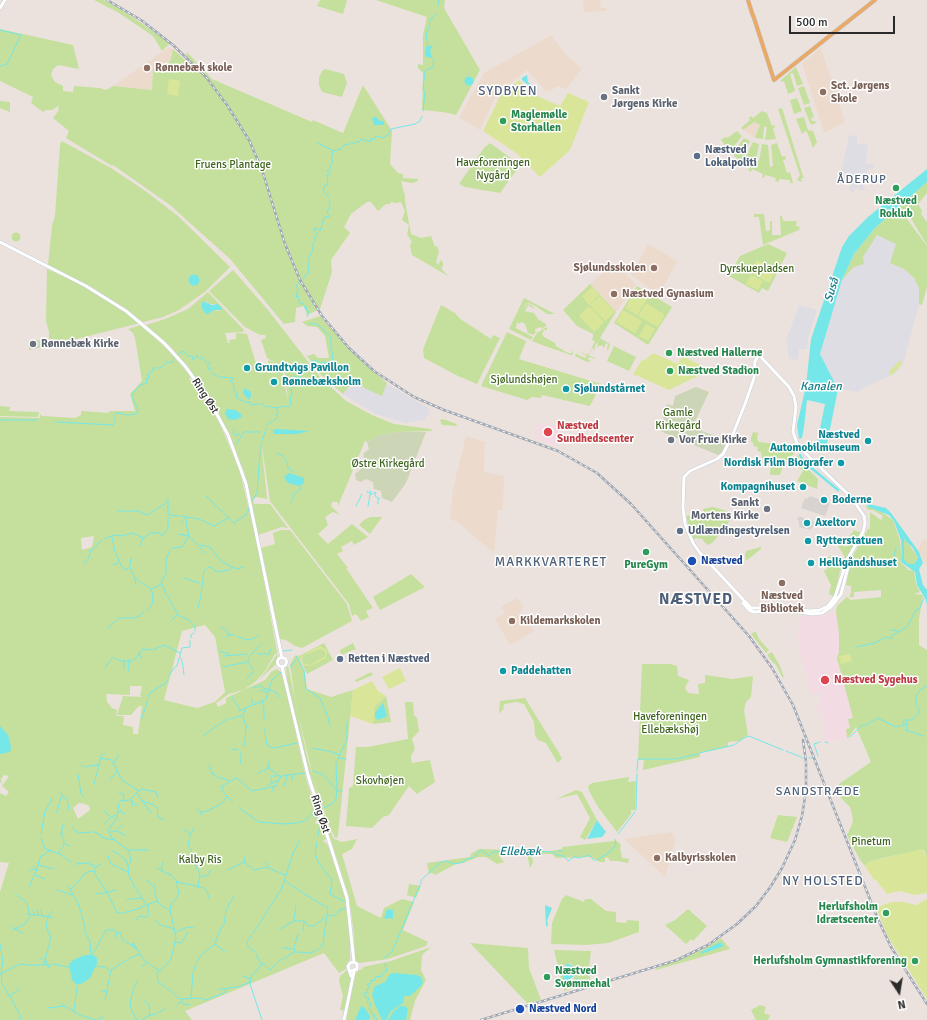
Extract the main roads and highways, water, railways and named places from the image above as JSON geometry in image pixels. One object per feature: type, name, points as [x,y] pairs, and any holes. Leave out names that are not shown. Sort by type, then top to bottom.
[{"type":"main road","points":[[0,8],[5,0]]},
{"type":"main road","points":[[748,0],[774,80],[875,0]]},
{"type":"main road","name":"Ring Øst","points":[[0,242],[86,286],[126,311],[164,343],[185,366],[207,396],[228,435],[246,484],[280,659]]},
{"type":"main road","points":[[740,598],[744,605],[752,610],[759,610],[782,609],[798,611],[814,611],[824,608],[835,597],[844,567],[852,551],[862,535],[865,523],[864,516],[856,503],[798,446],[793,432],[796,407],[794,396],[789,387],[760,355],[754,361],[754,378],[731,440],[719,458],[685,474],[684,516],[693,543],[740,598],[751,608],[759,610],[777,608],[798,611],[812,614],[822,613],[831,607],[840,596],[852,551]]},
{"type":"main road","points":[[844,567],[844,584]]},
{"type":"main road","points":[[840,596],[842,585],[841,581]]},
{"type":"main road","points":[[280,659],[286,661],[283,666],[278,664],[280,659]]},
{"type":"main road","name":"Ring Øst","points":[[283,666],[308,775],[347,898],[353,949],[353,962]]},
{"type":"main road","points":[[344,1020],[351,986],[352,971],[348,966],[353,962],[358,967],[352,971]]},
{"type":"water","points":[[433,45],[430,50],[432,58],[425,56],[426,47]]},
{"type":"water","points":[[527,75],[528,82],[537,90],[536,93],[532,92],[527,84],[522,80],[522,78]]},
{"type":"water","points":[[469,76],[474,81],[469,86],[464,81]]},
{"type":"water","points":[[376,117],[380,121],[384,121],[384,125],[374,125],[372,118]]},
{"type":"water","name":"Kanalen","points":[[927,169],[927,182],[875,228],[854,254],[842,280],[820,354],[838,389],[826,449],[817,443],[825,404],[807,400],[802,438],[799,439],[797,425],[806,386],[811,339],[842,247],[849,236],[868,217]]},
{"type":"water","points":[[192,275],[196,275],[198,276],[198,284],[192,285],[189,282],[189,278]]},
{"type":"water","points":[[203,301],[212,305],[217,304],[222,310],[214,310],[206,314],[201,307]]},
{"type":"water","points":[[244,388],[251,392],[249,400],[243,393]]},
{"type":"water","points":[[227,409],[235,410],[241,414],[242,417],[235,420],[228,419],[225,413]]},
{"type":"water","points":[[275,429],[310,431],[297,434],[274,434],[273,431]]},
{"type":"water","points":[[289,473],[304,478],[304,483],[299,486],[288,483],[284,477]]},
{"type":"water","points":[[868,504],[886,508],[919,552],[923,563],[919,569],[923,585],[927,590],[927,606],[926,600],[917,585],[915,572],[901,562],[901,540],[894,521],[889,515],[868,507]],"holes":[[[904,539],[913,548],[918,558],[914,564],[908,564],[904,559]]]},
{"type":"water","points":[[383,703],[387,716],[378,720],[375,717],[375,713]]},
{"type":"water","points":[[0,726],[8,735],[11,747],[10,752],[0,754]]},
{"type":"water","points":[[597,820],[606,832],[602,837],[587,839]]},
{"type":"water","points":[[545,905],[552,908],[547,921],[548,925],[546,927]]},
{"type":"water","points":[[387,909],[393,910],[393,919],[384,919]]},
{"type":"water","points":[[720,942],[724,946],[701,954],[701,952]]},
{"type":"water","points":[[85,955],[93,955],[97,958],[97,963],[90,978],[77,985],[72,980],[69,964],[73,960]]},
{"type":"water","points":[[568,963],[573,967],[575,975],[569,980],[564,980],[561,971]]},
{"type":"water","points":[[393,973],[417,975],[421,977],[423,982],[420,987],[410,996],[404,996],[403,1003],[391,1011],[386,1020],[382,1020],[372,994],[375,986],[385,982],[389,975]]},
{"type":"water","points":[[577,978],[579,980],[578,984],[569,988],[566,987],[565,984],[572,982]]},
{"type":"water","points":[[361,1006],[364,1007],[370,1016],[369,1020],[355,1020]]},
{"type":"water","points":[[400,1006],[405,1006],[408,1009],[406,1020],[388,1020],[394,1011]]},
{"type":"waterway","points":[[438,5],[439,0]]},
{"type":"waterway","points":[[428,47],[426,34],[430,20],[436,14]]},
{"type":"waterway","points":[[0,30],[21,35],[7,64],[0,66]]},
{"type":"waterway","points":[[423,111],[425,71],[433,67],[434,60],[431,57]]},
{"type":"waterway","points":[[329,198],[323,190],[325,185],[328,184],[327,175],[330,174],[327,171],[330,171],[330,166],[333,161],[331,157],[333,155],[332,151],[341,149],[346,144],[349,145],[352,142],[354,144],[357,141],[359,143],[361,139],[370,142],[371,138],[374,140],[376,136],[382,138],[388,135],[391,129],[415,124],[420,121],[422,116]]},
{"type":"waterway","points":[[317,143],[332,150]]},
{"type":"waterway","points":[[303,279],[309,272],[308,264],[310,260],[308,258],[313,251],[313,244],[316,240],[314,238],[318,235],[314,229],[317,228],[320,231],[324,218],[330,216],[327,212],[330,205],[329,201]]},
{"type":"waterway","points":[[299,282],[296,286],[298,289],[296,297],[298,296],[300,304],[303,303],[305,308],[307,307],[306,310],[309,312],[307,317]]},
{"type":"waterway","points":[[309,323],[317,324],[331,337],[331,350],[333,352],[332,362],[329,361],[325,364],[325,362],[320,363],[318,361],[312,361]]},
{"type":"waterway","points":[[177,355],[183,351],[188,356],[192,356],[193,360],[197,355],[198,358],[203,358],[206,362]]},
{"type":"waterway","points":[[115,415],[116,413],[129,415],[136,414],[138,410],[133,400],[133,393],[140,385],[147,383],[146,379],[149,378],[148,374],[153,371],[153,368],[160,368],[167,362],[173,362],[174,357]]},
{"type":"waterway","points":[[207,362],[210,363],[209,365]]},
{"type":"waterway","points":[[208,365],[208,369],[210,368]]},
{"type":"waterway","points":[[271,407],[289,407],[291,404],[290,397],[292,395],[290,380],[293,380],[294,376],[301,378],[302,369],[307,365]]},
{"type":"waterway","points":[[212,373],[219,377],[233,378]]},
{"type":"waterway","points":[[234,378],[230,381],[233,383],[233,390],[236,392],[237,398],[245,402],[250,402],[251,405],[259,404]]},
{"type":"waterway","points":[[262,404],[266,407],[270,406]]},
{"type":"waterway","points":[[273,421],[278,417],[276,415],[278,413],[277,408]]},
{"type":"waterway","points":[[0,420],[37,420]]},
{"type":"waterway","points":[[267,425],[272,421]]},
{"type":"waterway","points":[[56,422],[113,425],[115,422]]},
{"type":"waterway","points":[[234,429],[233,433],[236,436],[238,433],[240,435]]},
{"type":"waterway","points":[[236,444],[244,432],[260,432]]},
{"type":"waterway","points":[[262,441],[265,432]]},
{"type":"waterway","points":[[261,444],[261,450]]},
{"type":"waterway","points":[[252,501],[257,493],[260,452]]},
{"type":"waterway","points":[[277,453],[283,456],[287,461]]},
{"type":"waterway","name":"Suså","points":[[800,455],[803,461],[838,490]]},
{"type":"waterway","points":[[287,463],[288,468],[294,473]]},
{"type":"waterway","points":[[293,500],[293,495],[301,489],[301,486]]},
{"type":"waterway","points":[[367,491],[368,493],[371,491],[370,495],[376,492],[375,496],[380,499]]},
{"type":"waterway","points":[[356,506],[362,494]]},
{"type":"waterway","points":[[368,506],[370,495]]},
{"type":"waterway","points":[[206,496],[234,523],[247,514],[249,508]]},
{"type":"waterway","points":[[168,499],[168,513],[170,515]]},
{"type":"waterway","points":[[378,499],[378,504]]},
{"type":"waterway","points":[[118,511],[138,511],[147,515],[168,502]]},
{"type":"waterway","points":[[104,539],[114,535],[122,536],[132,533],[143,538],[152,532],[154,534],[159,532],[162,536],[168,528],[168,518],[171,515],[179,516]]},
{"type":"waterway","points":[[181,516],[199,519],[214,526],[228,518]]},
{"type":"waterway","points":[[181,523],[186,517]]},
{"type":"waterway","points":[[172,548],[182,547],[189,535],[186,524],[188,518]]},
{"type":"waterway","points":[[178,534],[189,536],[206,554]]},
{"type":"waterway","points":[[112,537],[115,552]]},
{"type":"waterway","points":[[140,546],[143,538]]},
{"type":"waterway","points":[[92,550],[102,540]]},
{"type":"waterway","points":[[200,545],[209,547]]},
{"type":"waterway","points":[[210,547],[222,562],[237,569],[244,567]]},
{"type":"waterway","points":[[895,556],[894,553],[896,547]]},
{"type":"waterway","points":[[84,563],[88,559],[91,550]]},
{"type":"waterway","points":[[167,596],[161,582],[166,574],[166,559],[170,550]]},
{"type":"waterway","points":[[116,554],[122,567],[125,570],[130,567],[134,577],[140,582]]},
{"type":"waterway","points":[[130,565],[131,558]]},
{"type":"waterway","points":[[113,565],[118,563]]},
{"type":"waterway","points":[[207,568],[210,567],[217,572],[229,570],[232,567]]},
{"type":"waterway","points":[[201,595],[204,571],[206,569]]},
{"type":"waterway","points":[[135,578],[136,585]]},
{"type":"waterway","points":[[184,578],[199,583]]},
{"type":"waterway","points":[[142,583],[151,589],[153,594],[152,605],[147,611]]},
{"type":"waterway","points":[[152,589],[161,584]]},
{"type":"waterway","points":[[198,608],[201,596]]},
{"type":"waterway","points":[[168,597],[179,616],[189,620],[195,627],[195,631]]},
{"type":"waterway","points":[[875,643],[886,637],[892,639],[891,636],[907,627],[916,610],[920,608],[924,598]]},
{"type":"waterway","points":[[140,615],[144,612]]},
{"type":"waterway","points":[[171,621],[178,614]]},
{"type":"waterway","points":[[108,628],[119,618],[134,618],[139,616]]},
{"type":"waterway","points":[[221,627],[228,632],[228,635],[234,635]]},
{"type":"waterway","points":[[893,630],[898,631]]},
{"type":"waterway","points":[[191,638],[191,635],[194,633]]},
{"type":"waterway","points":[[226,638],[229,635]]},
{"type":"waterway","points":[[237,636],[242,638]]},
{"type":"waterway","points":[[243,639],[251,640],[258,636]]},
{"type":"waterway","points":[[169,676],[177,666],[182,648],[190,647],[190,641]]},
{"type":"waterway","points":[[856,647],[875,643]]},
{"type":"waterway","points":[[249,657],[261,644]]},
{"type":"waterway","points":[[153,650],[164,645],[180,653]]},
{"type":"waterway","points":[[114,658],[121,661],[131,661],[135,659],[143,649],[152,650]]},
{"type":"waterway","points":[[258,654],[269,654],[271,649]]},
{"type":"waterway","points":[[283,651],[292,650]]},
{"type":"waterway","points":[[220,651],[229,654]]},
{"type":"waterway","points":[[139,653],[141,658]]},
{"type":"waterway","points":[[224,656],[247,654]]},
{"type":"waterway","points":[[296,656],[304,670],[306,689],[320,698],[328,717]]},
{"type":"waterway","points":[[105,668],[112,658]]},
{"type":"waterway","points":[[181,658],[183,666]]},
{"type":"waterway","points":[[223,667],[247,662],[249,658]]},
{"type":"waterway","points":[[128,660],[129,671]]},
{"type":"waterway","points":[[290,667],[296,660]]},
{"type":"waterway","points":[[124,661],[124,668]]},
{"type":"waterway","points":[[247,679],[254,671],[248,662]]},
{"type":"waterway","points":[[183,667],[184,675]]},
{"type":"waterway","points":[[277,676],[281,672]]},
{"type":"waterway","points":[[266,699],[272,680],[276,676]]},
{"type":"waterway","points":[[148,697],[151,692],[166,683],[168,679]]},
{"type":"waterway","points":[[261,685],[263,688],[269,690]]},
{"type":"waterway","points":[[253,688],[260,686]]},
{"type":"waterway","name":"Ellebæk","points":[[850,737],[862,725],[866,725],[878,718],[896,727],[907,724],[907,720],[911,720],[919,713],[919,708],[916,705],[916,697],[920,690],[927,686]]},
{"type":"waterway","points":[[269,689],[277,693],[279,697]]},
{"type":"waterway","points":[[261,690],[268,693]]},
{"type":"waterway","points":[[232,697],[240,710]]},
{"type":"waterway","points":[[251,698],[253,704]]},
{"type":"waterway","points":[[142,718],[148,699]]},
{"type":"waterway","points":[[239,711],[265,700]]},
{"type":"waterway","points":[[262,701],[264,708]]},
{"type":"waterway","points":[[230,719],[243,715],[246,708]]},
{"type":"waterway","points":[[264,709],[264,719]]},
{"type":"waterway","points":[[243,716],[246,727],[249,726]]},
{"type":"waterway","points":[[328,718],[330,726]]},
{"type":"waterway","points":[[203,736],[227,719]]},
{"type":"waterway","name":"Ellebæk","points":[[903,724],[904,720],[906,720]]},
{"type":"waterway","points":[[337,761],[347,739],[347,722]]},
{"type":"waterway","points":[[907,724],[906,730],[923,736]]},
{"type":"waterway","points":[[245,739],[246,728]]},
{"type":"waterway","points":[[265,733],[267,745],[273,748]]},
{"type":"waterway","name":"Ellebæk","points":[[742,739],[749,736],[783,750]]},
{"type":"waterway","name":"Ellebæk","points":[[699,753],[734,745],[741,740]]},
{"type":"waterway","points":[[244,746],[245,741]]},
{"type":"waterway","name":"Ellebæk","points":[[818,756],[814,744],[820,742]]},
{"type":"waterway","points":[[274,748],[297,743]]},
{"type":"waterway","points":[[312,748],[327,751]]},
{"type":"waterway","points":[[231,749],[238,750]]},
{"type":"waterway","points":[[329,751],[340,755]]},
{"type":"waterway","name":"Ellebæk","points":[[786,751],[801,757]]},
{"type":"waterway","points":[[241,752],[241,757]]},
{"type":"waterway","points":[[90,766],[99,765],[101,756],[104,754]]},
{"type":"waterway","name":"Ellebæk","points":[[637,771],[638,759],[676,759],[698,754]]},
{"type":"waterway","points":[[114,763],[119,755]]},
{"type":"waterway","points":[[101,758],[111,760]]},
{"type":"waterway","points":[[240,764],[241,758]]},
{"type":"waterway","points":[[339,758],[346,759]]},
{"type":"waterway","points":[[112,761],[122,780],[139,791]]},
{"type":"waterway","points":[[258,773],[269,768],[269,761]]},
{"type":"waterway","points":[[336,763],[337,790]]},
{"type":"waterway","points":[[94,784],[99,765]]},
{"type":"waterway","points":[[209,765],[213,774]]},
{"type":"waterway","points":[[267,767],[281,777]]},
{"type":"waterway","points":[[110,780],[117,771]]},
{"type":"waterway","points":[[313,771],[324,775]]},
{"type":"waterway","points":[[211,773],[220,778],[229,780]]},
{"type":"waterway","points":[[297,774],[305,773]]},
{"type":"waterway","points":[[78,774],[81,794],[83,797]]},
{"type":"waterway","points":[[282,776],[296,774]]},
{"type":"waterway","name":"Ellebæk","points":[[636,810],[637,774]]},
{"type":"waterway","points":[[292,780],[293,775]]},
{"type":"waterway","points":[[271,776],[278,776]]},
{"type":"waterway","points":[[257,790],[276,786],[281,776]]},
{"type":"waterway","points":[[284,786],[287,776]]},
{"type":"waterway","points":[[325,776],[337,791]]},
{"type":"waterway","points":[[220,787],[236,778],[245,785]]},
{"type":"waterway","points":[[271,778],[272,783]]},
{"type":"waterway","points":[[268,785],[278,780]]},
{"type":"waterway","points":[[246,786],[252,791],[256,790]]},
{"type":"waterway","points":[[272,791],[274,786]]},
{"type":"waterway","points":[[223,787],[223,792],[233,802]]},
{"type":"waterway","points":[[134,796],[141,789],[156,792],[158,798]]},
{"type":"waterway","points":[[324,808],[332,804],[336,799],[337,791],[342,791]]},
{"type":"waterway","points":[[61,792],[62,796],[67,799],[69,810]]},
{"type":"waterway","points":[[119,793],[124,794],[123,800]]},
{"type":"waterway","points":[[137,793],[151,813]]},
{"type":"waterway","points":[[120,801],[130,800],[134,796]]},
{"type":"waterway","points":[[200,815],[201,812],[208,811],[221,804],[228,796]]},
{"type":"waterway","points":[[58,808],[61,797]]},
{"type":"waterway","points":[[131,800],[137,806]]},
{"type":"waterway","points":[[131,800],[133,806]]},
{"type":"waterway","points":[[41,835],[45,811],[51,801]]},
{"type":"waterway","points":[[142,801],[154,805],[157,808],[158,817],[164,820]]},
{"type":"waterway","points":[[119,803],[117,818],[108,830],[112,838],[129,851],[131,860],[128,867],[129,876],[135,888]]},
{"type":"waterway","points":[[239,808],[259,822],[283,824],[295,823]]},
{"type":"waterway","points":[[56,813],[58,809]]},
{"type":"waterway","points":[[197,809],[201,812]]},
{"type":"waterway","points":[[296,823],[305,821],[316,809]]},
{"type":"waterway","points":[[103,810],[110,816]]},
{"type":"waterway","points":[[315,810],[317,818]]},
{"type":"waterway","points":[[118,813],[121,811],[125,814]]},
{"type":"waterway","name":"Ellebæk","points":[[618,834],[635,812]]},
{"type":"waterway","points":[[105,823],[111,817],[116,815]]},
{"type":"waterway","points":[[62,834],[63,825],[65,826]]},
{"type":"waterway","points":[[115,831],[122,825]]},
{"type":"waterway","points":[[318,836],[320,825]]},
{"type":"waterway","points":[[73,826],[74,830],[79,833],[91,832]]},
{"type":"waterway","points":[[183,829],[189,833]]},
{"type":"waterway","points":[[189,838],[193,829]]},
{"type":"waterway","points":[[111,832],[117,831],[125,835]]},
{"type":"waterway","points":[[94,832],[101,835],[103,838],[115,840]]},
{"type":"waterway","points":[[60,833],[64,840],[63,847]]},
{"type":"waterway","points":[[41,838],[45,849],[60,854],[71,862]]},
{"type":"waterway","name":"Ellebæk","points":[[597,860],[610,852],[616,845],[615,839]]},
{"type":"waterway","points":[[189,840],[188,845],[190,848]]},
{"type":"waterway","points":[[266,913],[282,888],[293,853],[300,840]]},
{"type":"waterway","points":[[317,842],[315,853],[318,862],[332,880],[330,894],[345,902]]},
{"type":"waterway","points":[[65,844],[70,846]]},
{"type":"waterway","points":[[59,852],[62,848]]},
{"type":"waterway","points":[[191,849],[193,858]]},
{"type":"waterway","points":[[29,887],[37,869],[40,857],[51,850]]},
{"type":"waterway","points":[[111,850],[120,855]]},
{"type":"waterway","points":[[129,850],[148,850]]},
{"type":"waterway","name":"Ellebæk","points":[[421,884],[421,880],[441,862],[446,861],[454,864],[464,862],[466,859],[473,858],[481,850],[489,856],[492,852],[518,852],[526,850],[526,853],[536,851],[553,852],[557,855],[563,856]]},
{"type":"waterway","name":"Ellebæk","points":[[564,856],[568,861],[574,857],[579,858],[589,855],[595,861]]},
{"type":"waterway","points":[[108,856],[110,863],[117,866]]},
{"type":"waterway","points":[[121,856],[126,860],[128,866]]},
{"type":"waterway","points":[[244,857],[245,862]]},
{"type":"waterway","points":[[193,859],[197,869]]},
{"type":"waterway","points":[[161,871],[163,862]]},
{"type":"waterway","points":[[228,870],[244,862],[254,870],[267,867],[270,869]]},
{"type":"waterway","points":[[265,862],[269,867]]},
{"type":"waterway","points":[[76,864],[87,863],[95,866],[95,874],[107,892],[117,913],[121,913]]},
{"type":"waterway","points":[[96,867],[101,864]]},
{"type":"waterway","points":[[38,865],[54,869]]},
{"type":"waterway","points":[[33,866],[37,869]]},
{"type":"waterway","points":[[118,867],[128,872]]},
{"type":"waterway","points":[[157,868],[170,875]]},
{"type":"waterway","points":[[30,870],[37,869]]},
{"type":"waterway","points":[[271,869],[285,875]]},
{"type":"waterway","points":[[198,870],[200,874],[198,887]]},
{"type":"waterway","points":[[199,877],[208,875],[211,870]]},
{"type":"waterway","points":[[83,875],[89,871],[95,872]]},
{"type":"waterway","points":[[169,873],[176,880],[179,894],[177,896]]},
{"type":"waterway","points":[[35,875],[45,879]]},
{"type":"waterway","points":[[70,890],[83,876]]},
{"type":"waterway","points":[[146,880],[154,887]]},
{"type":"waterway","points":[[285,881],[303,893]]},
{"type":"waterway","points":[[177,882],[186,884]]},
{"type":"waterway","points":[[187,884],[204,888],[206,890]]},
{"type":"waterway","points":[[155,885],[155,894]]},
{"type":"waterway","name":"Ellebæk","points":[[384,958],[392,952],[420,885]]},
{"type":"waterway","points":[[68,886],[78,903],[85,926]]},
{"type":"waterway","points":[[136,889],[146,904]]},
{"type":"waterway","points":[[57,890],[72,895]]},
{"type":"waterway","points":[[96,893],[99,894],[116,890]]},
{"type":"waterway","points":[[207,891],[209,898]]},
{"type":"waterway","points":[[15,894],[18,897]]},
{"type":"waterway","points":[[304,894],[328,908],[323,944],[319,949]]},
{"type":"waterway","points":[[155,895],[159,904],[169,910]]},
{"type":"waterway","points":[[220,931],[224,924],[226,910],[234,896]]},
{"type":"waterway","points":[[19,897],[26,902]]},
{"type":"waterway","points":[[171,904],[177,897]]},
{"type":"waterway","points":[[131,899],[141,898]]},
{"type":"waterway","points":[[141,907],[157,901]]},
{"type":"waterway","points":[[13,930],[25,924],[30,916],[27,903]]},
{"type":"waterway","points":[[148,905],[148,916]]},
{"type":"waterway","points":[[171,905],[170,910],[176,938],[171,959],[157,974],[158,982],[172,992]]},
{"type":"waterway","points":[[294,920],[296,905]]},
{"type":"waterway","points":[[123,913],[141,908]]},
{"type":"waterway","points":[[328,915],[333,916],[340,910],[347,908]]},
{"type":"waterway","points":[[33,910],[34,915]]},
{"type":"waterway","points":[[37,910],[38,915]]},
{"type":"waterway","points":[[41,910],[42,916]]},
{"type":"waterway","points":[[49,943],[51,939],[46,926],[48,917],[52,911]]},
{"type":"waterway","points":[[27,914],[52,917]]},
{"type":"waterway","points":[[255,952],[248,946],[247,942],[266,914]]},
{"type":"waterway","points":[[136,920],[139,916],[147,917]]},
{"type":"waterway","points":[[309,926],[314,926],[324,918]]},
{"type":"waterway","points":[[156,921],[161,925],[175,929]]},
{"type":"waterway","points":[[280,929],[294,921],[304,921],[308,926]]},
{"type":"waterway","points":[[303,931],[304,921]]},
{"type":"waterway","points":[[13,927],[23,933]]},
{"type":"waterway","points":[[85,927],[85,933],[90,941],[91,955]]},
{"type":"waterway","points":[[176,932],[188,927],[194,928]]},
{"type":"waterway","points":[[92,956],[106,930],[114,930],[117,932],[116,938]]},
{"type":"waterway","points":[[175,942],[181,943],[188,932]]},
{"type":"waterway","points":[[197,962],[201,955],[215,944],[219,932]]},
{"type":"waterway","points":[[118,933],[121,933],[122,939],[138,950],[142,958],[152,966]]},
{"type":"waterway","points":[[294,948],[298,934]]},
{"type":"waterway","points":[[132,946],[133,943],[137,949]]},
{"type":"waterway","points":[[0,944],[3,961],[1,974],[2,984]]},
{"type":"waterway","points":[[215,944],[225,952]]},
{"type":"waterway","points":[[44,965],[49,945]]},
{"type":"waterway","points":[[279,961],[295,952],[294,949],[282,948]]},
{"type":"waterway","points":[[297,952],[311,953],[318,949]]},
{"type":"waterway","points":[[129,959],[139,954]]},
{"type":"waterway","points":[[256,954],[261,964]]},
{"type":"waterway","points":[[39,960],[43,958]]},
{"type":"waterway","points":[[45,958],[49,968]]},
{"type":"waterway","points":[[105,1000],[111,970],[127,960]]},
{"type":"waterway","points":[[262,1020],[250,984],[251,977],[263,963],[270,970],[278,962]]},
{"type":"waterway","points":[[142,966],[146,963]]},
{"type":"waterway","points":[[191,998],[193,973],[196,963]]},
{"type":"waterway","points":[[0,974],[20,964],[29,965]]},
{"type":"waterway","points":[[53,964],[69,967]]},
{"type":"waterway","name":"Ellebæk","points":[[377,1020],[377,1018],[374,1018],[375,1015],[371,1014],[372,1011],[369,1009],[371,1004],[367,1002],[369,998],[366,998],[364,993],[368,993],[367,989],[370,988],[367,984],[371,984],[371,980],[374,981],[375,977],[383,976],[381,974],[387,971],[385,964]]},
{"type":"waterway","points":[[30,965],[51,965]]},
{"type":"waterway","points":[[96,966],[104,967]]},
{"type":"waterway","points":[[105,967],[110,970]]},
{"type":"waterway","points":[[153,967],[159,970]]},
{"type":"waterway","points":[[243,976],[251,979]]},
{"type":"waterway","points":[[131,1008],[130,1002],[134,987],[138,981]]},
{"type":"waterway","points":[[173,993],[179,999],[201,998],[206,1000],[224,993],[227,988],[238,987],[250,982]]},
{"type":"waterway","points":[[3,985],[18,1011]]},
{"type":"waterway","points":[[74,1011],[77,987]]},
{"type":"waterway","points":[[10,996],[19,989]]},
{"type":"waterway","points":[[219,989],[226,989]]},
{"type":"waterway","points":[[102,991],[107,992]]},
{"type":"waterway","points":[[177,1005],[184,999]]},
{"type":"waterway","points":[[143,1000],[149,1005],[150,1015]]},
{"type":"waterway","points":[[181,1002],[190,1005]]},
{"type":"waterway","points":[[62,1004],[79,1015],[96,1020]]},
{"type":"waterway","points":[[48,1008],[65,1006]]},
{"type":"waterway","points":[[131,1009],[137,1020]]},
{"type":"waterway","points":[[157,1013],[165,1009]]},
{"type":"waterway","points":[[18,1012],[21,1017],[18,1020]]},
{"type":"waterway","points":[[142,1020],[148,1016],[156,1014]]},
{"type":"waterway","points":[[97,1020],[103,1017]]},
{"type":"railway","points":[[107,0],[141,20],[173,45],[206,77],[227,105],[249,140],[262,170],[285,244],[300,280],[322,316],[349,348],[374,371],[414,397],[444,410],[558,451],[597,473],[631,504],[749,636],[772,668],[793,705],[877,917],[891,947],[927,1004]]},
{"type":"railway","points":[[481,1020],[677,960],[708,945],[737,924],[756,906],[771,886],[782,868],[795,840],[802,816],[806,791],[806,762],[803,740]]},
{"type":"place","name":"Rønnebæk skole","points":[[147,68]]},
{"type":"place","name":"Sct. Jørgens Skole","points":[[823,92]]},
{"type":"place","name":"Sankt Jørgens Kirke","points":[[604,97]]},
{"type":"place","name":"Maglemølle Storhallen","points":[[503,121]]},
{"type":"place","name":"Næstved Lokalpoliti","points":[[697,156]]},
{"type":"place","name":"Næstved Roklub","points":[[896,188]]},
{"type":"place","name":"Sjølundsskolen","points":[[654,268]]},
{"type":"place","name":"Næstved Gynasium","points":[[614,294]]},
{"type":"place","name":"Rønnebæk Kirke","points":[[33,344]]},
{"type":"place","name":"Næstved Hallerne","points":[[669,353]]},
{"type":"place","name":"Grundtvigs Pavillon","points":[[247,368]]},
{"type":"place","name":"Næstved Stadion","points":[[670,371]]},
{"type":"place","name":"Rønnebæksholm","points":[[274,382]]},
{"type":"place","name":"Sjølundstårnet","points":[[566,389]]},
{"type":"place","name":"Næstved Sundhedscenter","points":[[548,432]]},
{"type":"place","name":"Vor Frue Kirke","points":[[671,440]]},
{"type":"place","name":"Næstved Automobilmuseum","points":[[868,441]]},
{"type":"place","name":"Nordisk Film Biografer","points":[[841,463]]},
{"type":"place","name":"Kompagnihuset","points":[[803,487]]},
{"type":"place","name":"Boderne","points":[[824,500]]},
{"type":"place","name":"Sankt Mortens Kirke","points":[[767,509]]},
{"type":"place","name":"Axeltorv","points":[[807,523]]},
{"type":"place","name":"Udlændingestyrelsen","points":[[680,531]]},
{"type":"place","name":"Rytterstatuen","points":[[808,541]]},
{"type":"place","name":"PureGym","points":[[646,552]]},
{"type":"place","name":"Næstved","points":[[692,561]]},
{"type":"place","name":"Helligåndshuset","points":[[811,563]]},
{"type":"place","name":"Næstved Bibliotek","points":[[782,583]]},
{"type":"place","name":"Kildemarkskolen","points":[[512,621]]},
{"type":"place","name":"Retten i Næstved","points":[[340,659]]},
{"type":"place","name":"Paddehatten","points":[[503,671]]},
{"type":"place","name":"Næstved Sygehus","points":[[825,680]]},
{"type":"place","name":"Kalbyrisskolen","points":[[657,858]]},
{"type":"place","name":"Herlufsholm Idrætscenter","points":[[886,913]]},
{"type":"place","name":"Herlufsholm Gymnastikforening","points":[[915,961]]},
{"type":"place","name":"Næstved Svømmehal","points":[[547,977]]},
{"type":"place","name":"Næstved Nord","points":[[520,1009]]},
{"type":"district","name":"SYDBYEN","points":[[508,92]]},
{"type":"district","name":"ÅDERUP","points":[[862,180]]},
{"type":"district","name":"MARKKVARTERET","points":[[551,563]]},
{"type":"district","name":"NÆSTVED","points":[[696,600]]},
{"type":"district","name":"SANDSTRÆDE","points":[[818,792]]},
{"type":"district","name":"NY HOLSTED","points":[[823,882]]},
{"type":"park label","name":"Fruens Plantage","points":[[233,165]]},
{"type":"park label","name":"Haveforeningen Nygård","points":[[493,169]]},
{"type":"park label","name":"Dyrskuepladsen","points":[[757,269]]},
{"type":"park label","name":"Sjølundshøjen","points":[[524,380]]},
{"type":"park label","name":"Gamle Kirkegård","points":[[678,419]]},
{"type":"park label","name":"Østre Kirkegård","points":[[388,464]]},
{"type":"park label","name":"Haveforeningen Ellebækshøj","points":[[670,723]]},
{"type":"park label","name":"Skovhøjen","points":[[380,781]]},
{"type":"park label","name":"Pinetum","points":[[871,842]]},
{"type":"park label","name":"Kalby Ris","points":[[200,860]]}]
